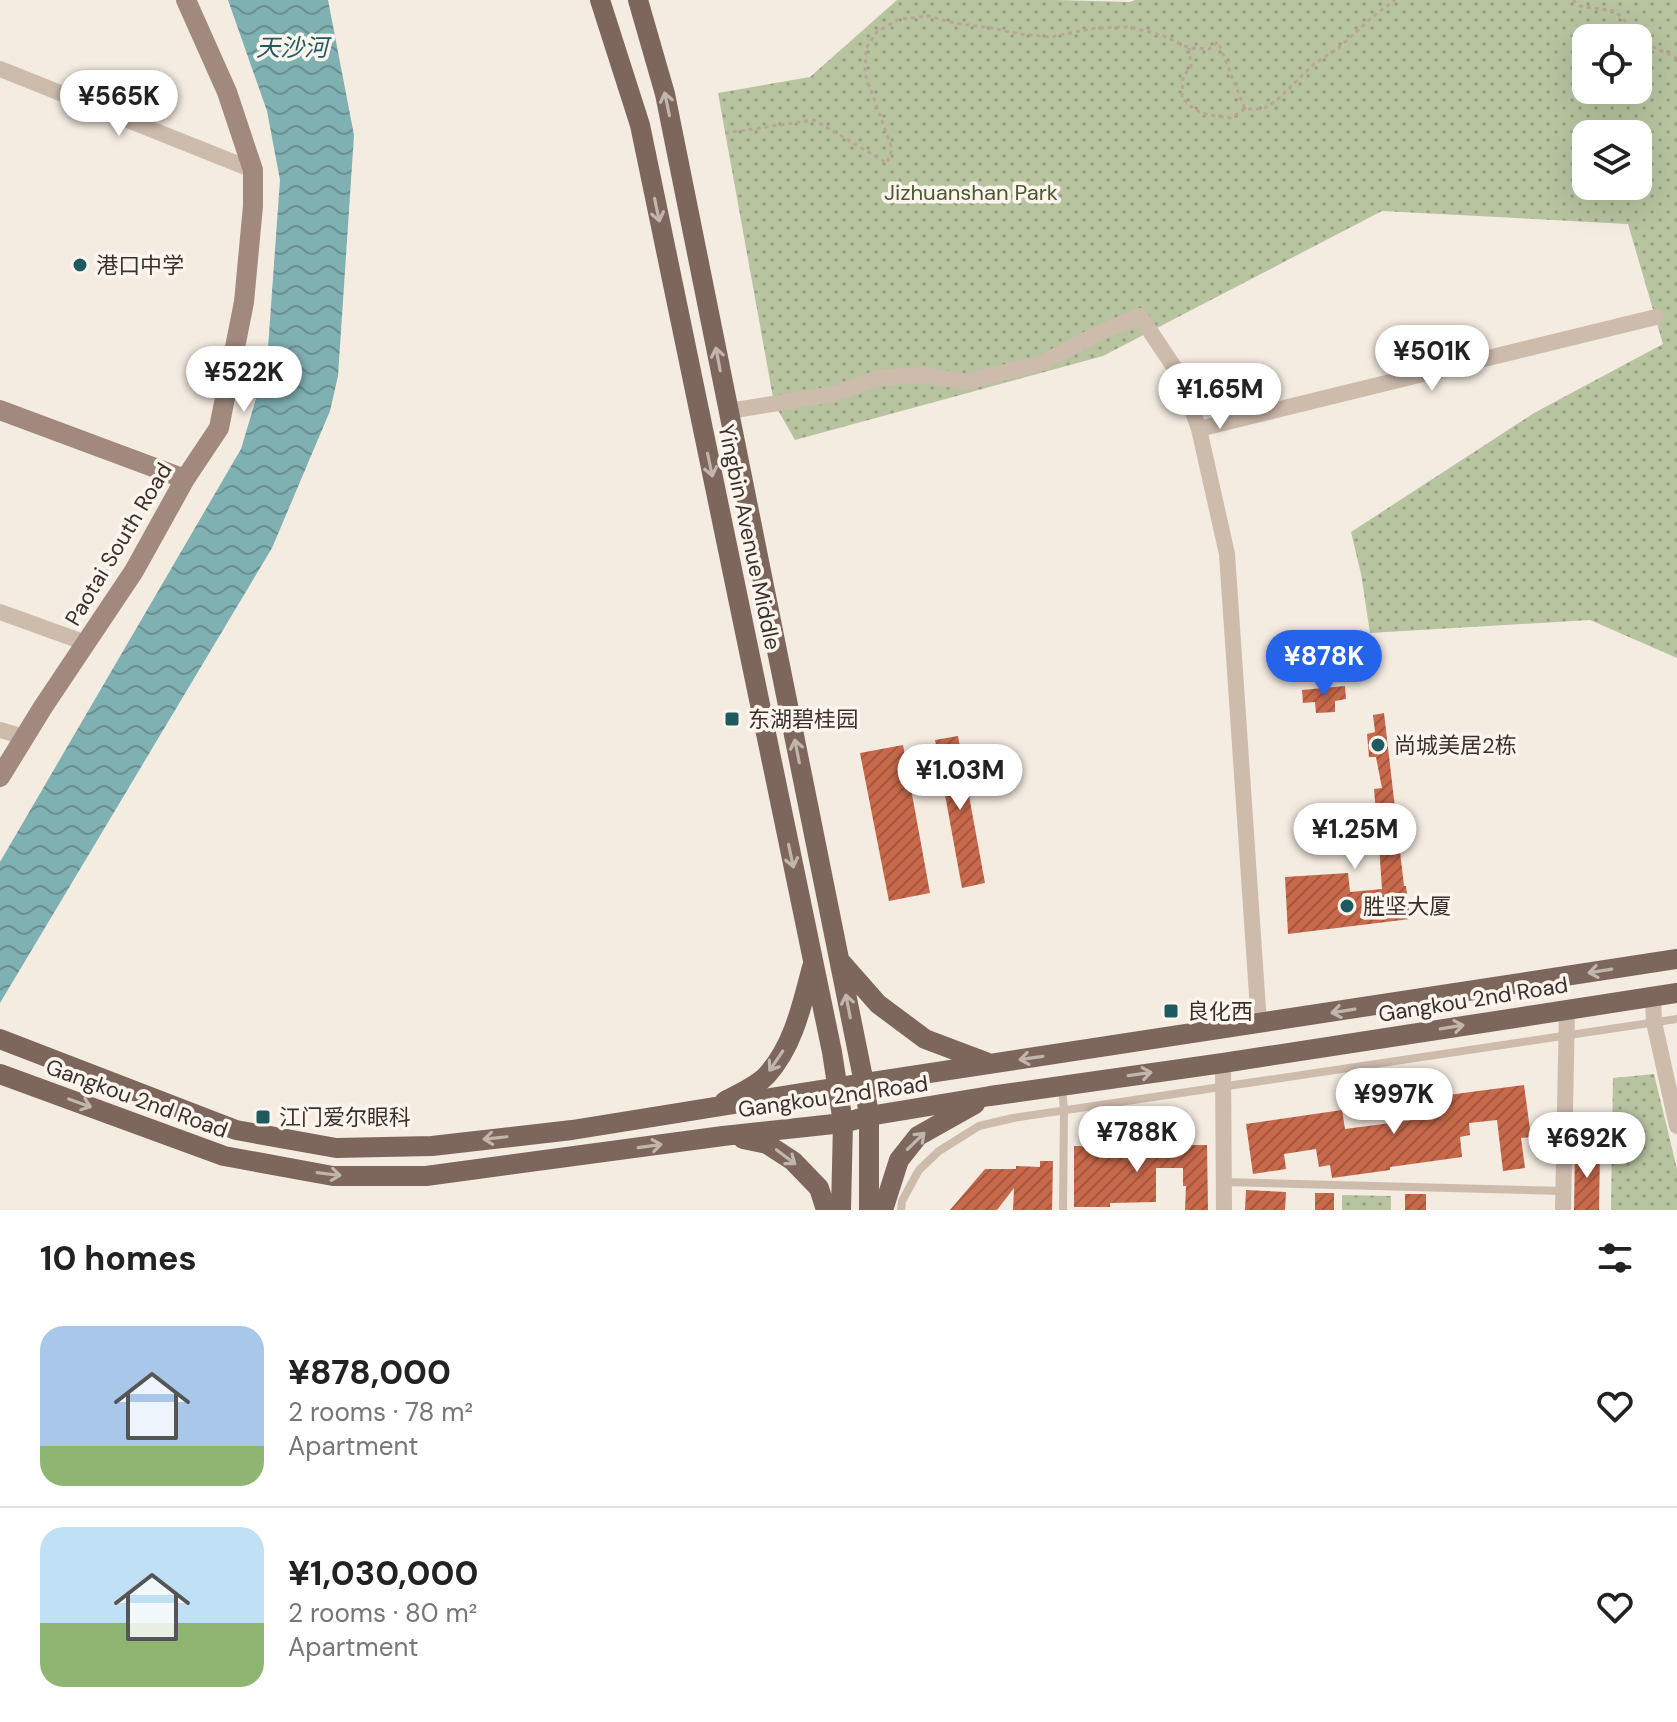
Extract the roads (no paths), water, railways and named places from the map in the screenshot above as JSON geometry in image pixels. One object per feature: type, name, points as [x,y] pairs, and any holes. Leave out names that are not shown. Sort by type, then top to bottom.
[{"type":"main road","name":"Yingbin Avenue Middle","points":[[600,0],[640,125],[838,1087],[843,1123],[841,1210]]},
{"type":"main road","name":"Yingbin Avenue Middle","points":[[638,0],[665,94],[864,1083],[869,1116],[869,1210]]},
{"type":"main road","points":[[839,959],[878,1004],[925,1039],[990,1064]]},
{"type":"main road","name":"Gangkou 2nd Road","points":[[0,1039],[236,1130],[336,1148],[432,1146],[572,1130],[1677,959]]},
{"type":"main road","points":[[716,1107],[766,1076],[798,1021],[813,963]]},
{"type":"main road","name":"Gangkou 2nd Road","points":[[2,1080],[224,1156],[333,1176],[426,1176],[843,1123],[990,1096],[1677,993]]},
{"type":"main road","points":[[1063,1054],[1064,1085]]},
{"type":"main road","points":[[883,1210],[899,1160],[918,1136],[990,1096]]},
{"type":"main road","points":[[572,1130],[577,1156]]},
{"type":"main road","points":[[723,1136],[767,1144],[793,1161],[819,1188],[826,1210]]},
{"type":"street","name":"Paotai South Road","points":[[0,777],[134,571],[185,479],[219,428],[244,302],[253,206],[253,170],[227,92],[186,0]]},
{"type":"street","points":[[0,69],[253,170]]},
{"type":"street","points":[[729,411],[834,394],[878,378],[924,375],[966,382],[1042,363],[1140,316],[1180,376],[1199,429],[1227,554],[1259,1024]]},
{"type":"street","points":[[1199,429],[1656,317]]},
{"type":"street","points":[[0,410],[185,479]]},
{"type":"street","points":[[0,612],[86,643]]},
{"type":"street","points":[[0,730],[24,737]]},
{"type":"street","points":[[806,928],[832,924]]},
{"type":"street","points":[[1653,997],[1654,1022],[1677,1126]]},
{"type":"street","points":[[1563,1210],[1567,1009]]},
{"type":"street","points":[[1223,1063],[1224,1210]]},
{"type":"lane","points":[[901,1210],[902,1201],[919,1170],[939,1151],[979,1126],[1064,1110],[1677,1019]]},
{"type":"lane","points":[[1063,1210],[1064,1085]]},
{"type":"lane","points":[[1224,1182],[1563,1191]]},
{"type":"water","name":"天沙河","points":[[228,0],[328,0],[354,135],[338,376],[330,411],[272,548],[0,1003],[0,862],[241,449],[267,362],[280,180],[267,111]]},
{"type":"place","name":"港口中学","points":[[80,265]]},
{"type":"place","name":"东湖碧桂园","points":[[732,719]]},
{"type":"place","name":"尚城美居2栋","points":[[1378,745]]},
{"type":"place","name":"胜坚大厦","points":[[1347,906]]},
{"type":"place","name":"良化西","points":[[1171,1011]]},
{"type":"place","name":"江门爱尔眼科","points":[[263,1117]]},
{"type":"park label","name":"Jizhuanshan Park","points":[[971,192]]}]
